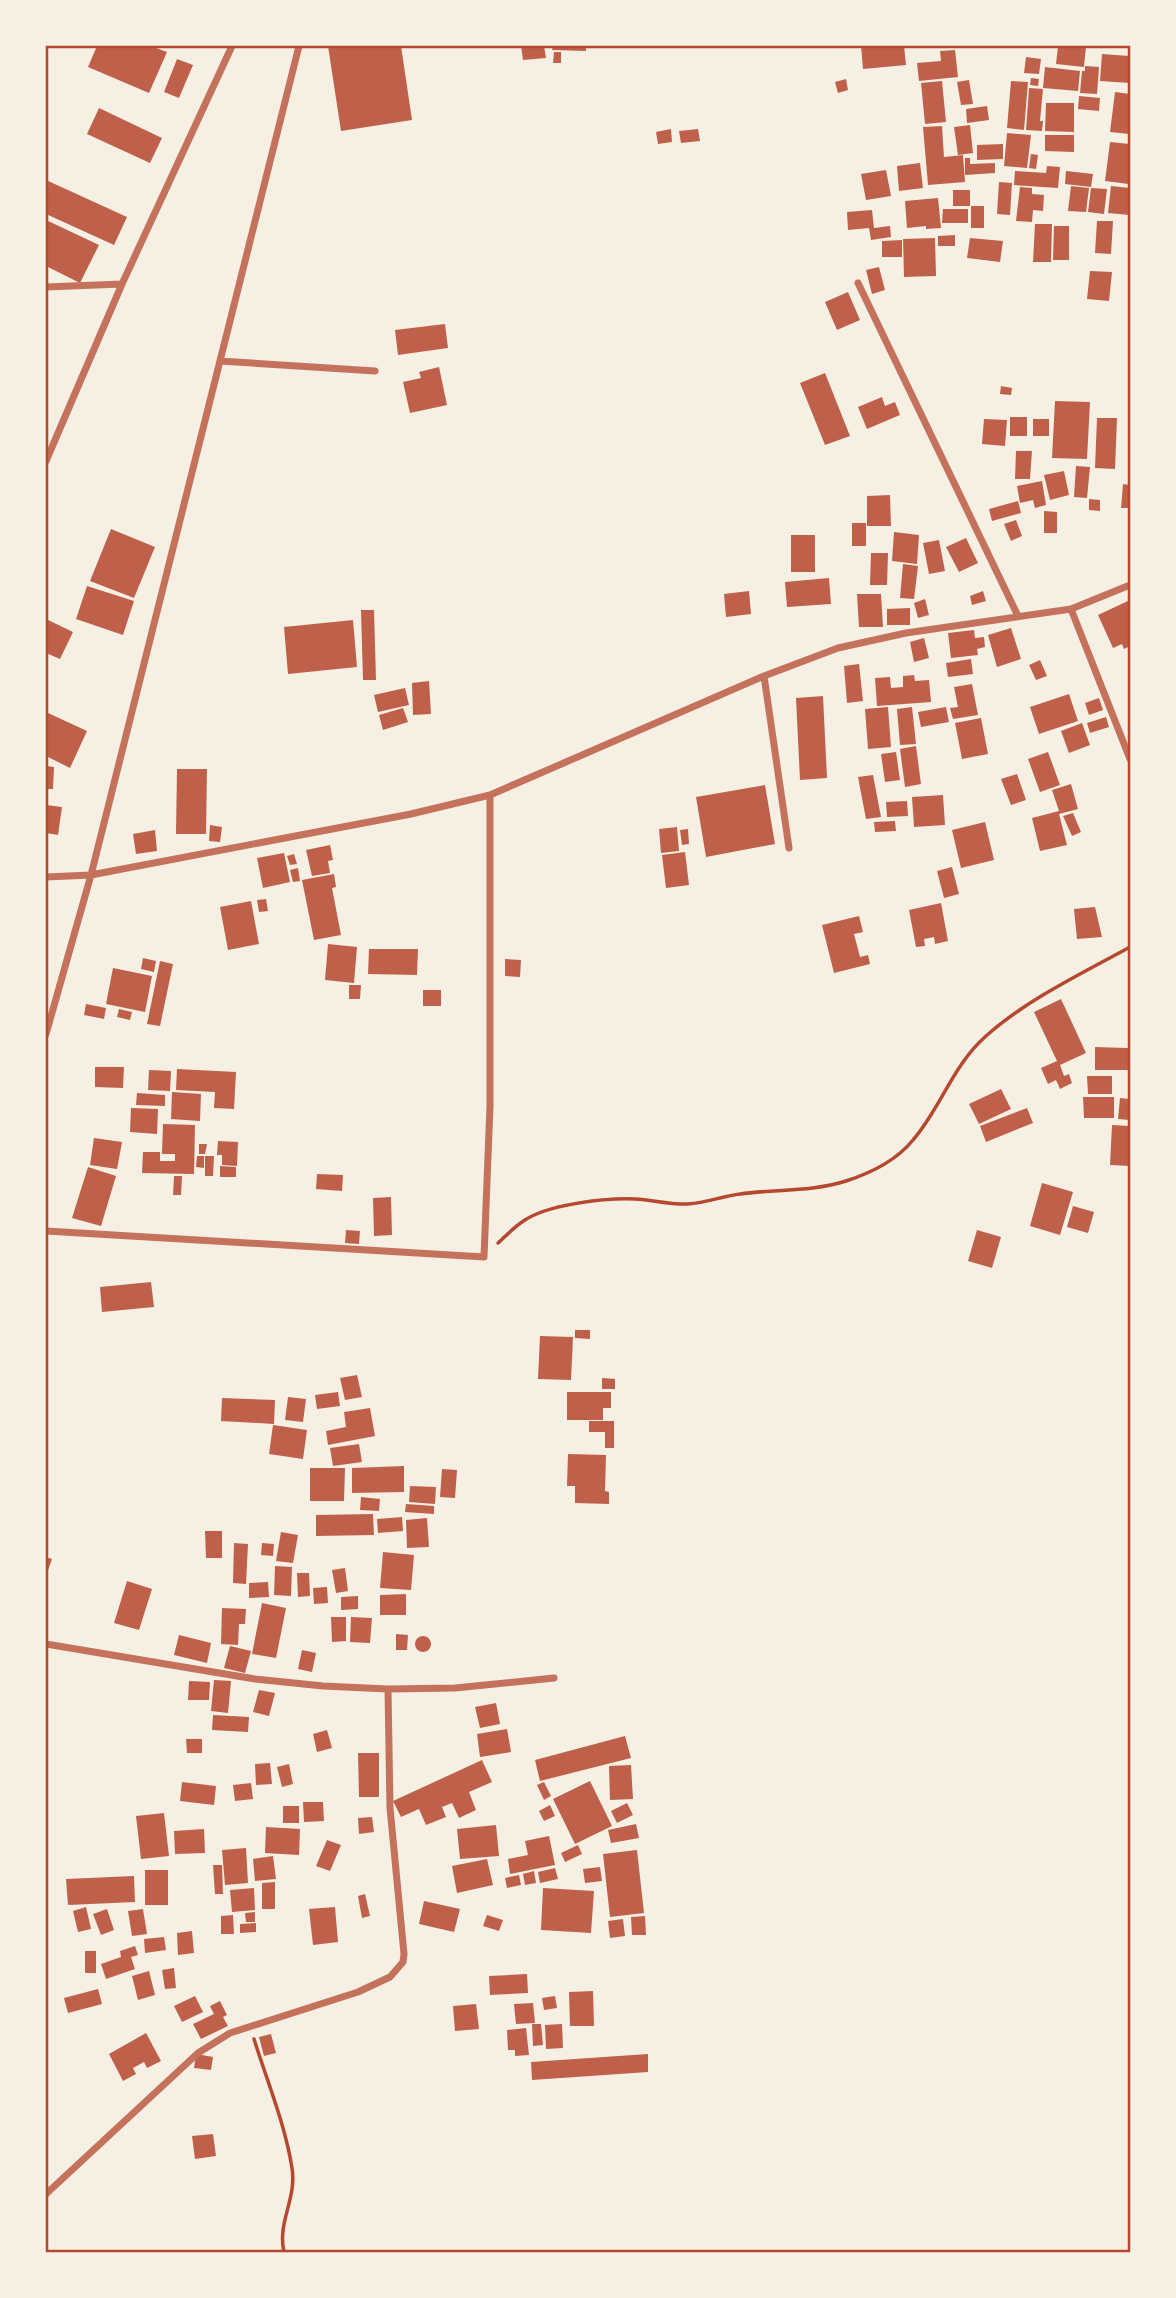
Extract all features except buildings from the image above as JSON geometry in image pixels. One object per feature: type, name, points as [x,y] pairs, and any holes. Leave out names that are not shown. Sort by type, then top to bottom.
[{"type":"street","points":[[46,461],[122,284],[232,46]]},
{"type":"street","points":[[46,1034],[91,875],[299,46]]},
{"type":"street","points":[[858,283],[1018,616]]},
{"type":"street","points":[[46,287],[122,284]]},
{"type":"street","points":[[220,361],[375,371]]},
{"type":"street","points":[[46,877],[91,875],[411,814],[490,795],[764,676],[838,648],[906,633],[1071,609],[1130,585]]},
{"type":"street","points":[[1071,609],[1130,759]]},
{"type":"street","points":[[764,676],[789,848]]},
{"type":"street","points":[[46,1231],[484,1257],[490,1106],[490,795]]},
{"type":"street","points":[[46,1644],[255,1679],[323,1686],[455,1688],[554,1678]]},
{"type":"street","points":[[46,2194],[198,2053],[230,2033],[358,1992],[390,1977],[403,1962],[390,1808],[388,1689]]},
{"type":"path","points":[[484,1257],[523,1220],[564,1206],[601,1200],[635,1199],[698,1203],[734,1195],[812,1188],[844,1182],[872,1171],[895,1158],[914,1140],[956,1071],[985,1037],[1009,1018],[1130,947]]},
{"type":"path","points":[[251,2026],[293,2170],[292,2201],[283,2222],[281,2242],[284,2252]]}]
